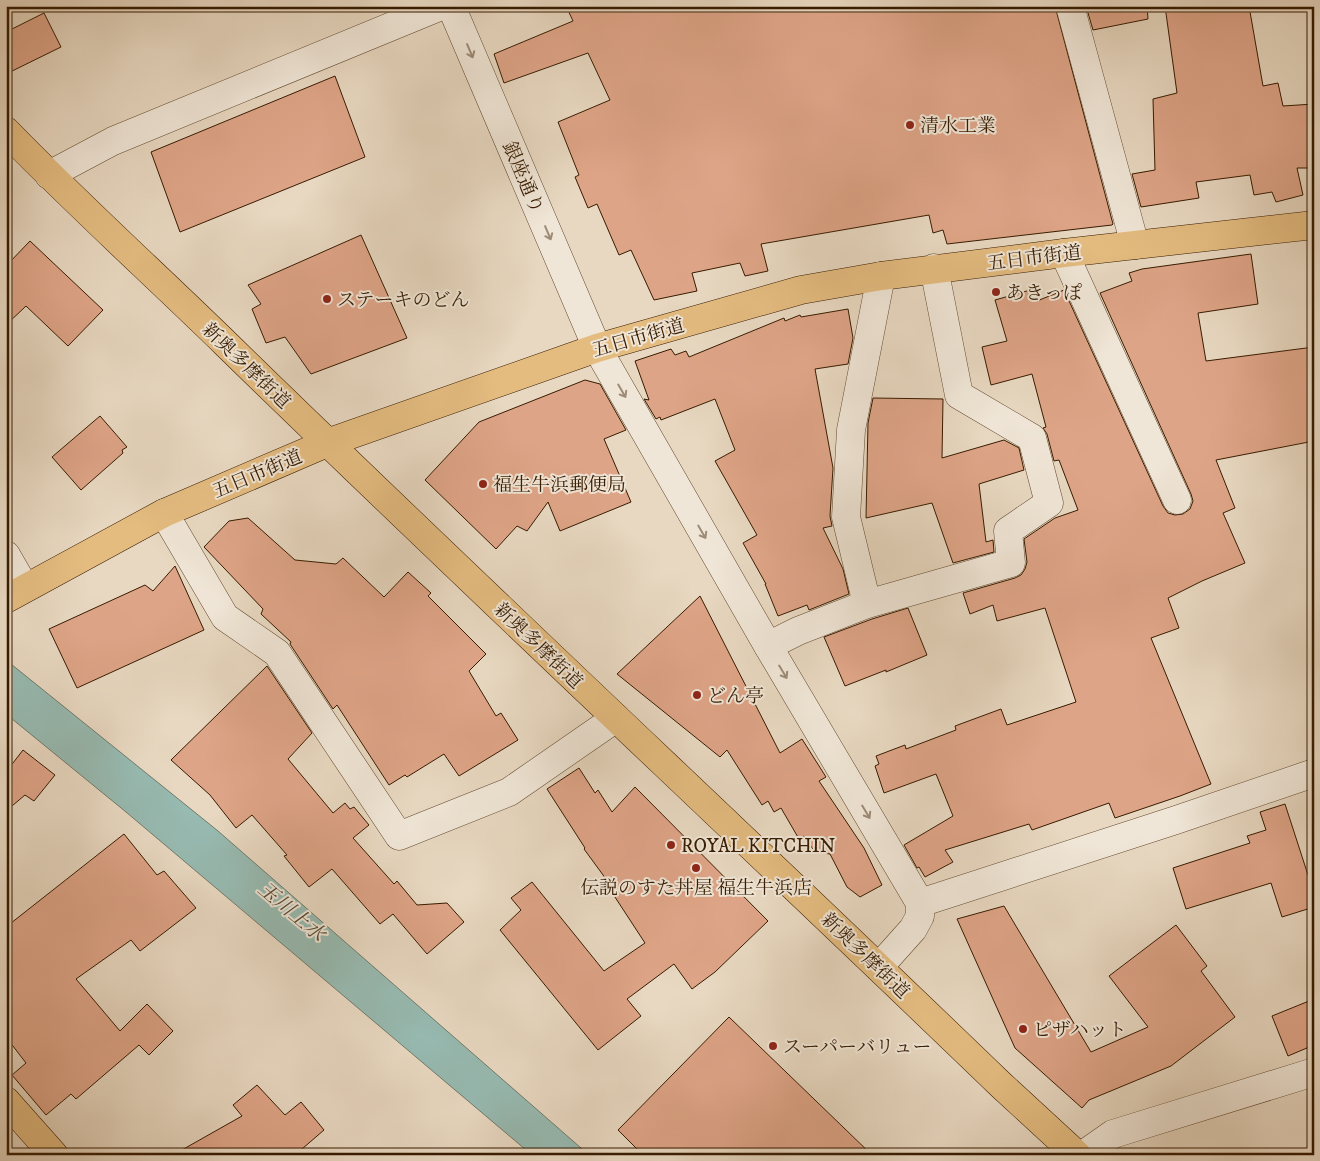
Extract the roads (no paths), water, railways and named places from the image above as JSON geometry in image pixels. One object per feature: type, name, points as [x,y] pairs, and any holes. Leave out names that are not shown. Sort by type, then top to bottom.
[{"type":"main road","name":"新奥多摩街道","points":[[6,131],[49,175],[192,310],[327,443],[1001,1085],[1077,1155]]},
{"type":"main road","name":"五日市街道","points":[[16,593],[164,513],[327,443],[597,348],[801,290],[934,268],[1314,225]]},
{"type":"main road","points":[[6,1101],[54,1155]]},
{"type":"street","points":[[49,175],[113,141],[440,6]]},
{"type":"street","name":"銀座通り","points":[[451,6],[597,348],[768,646],[920,903]]},
{"type":"street","points":[[1070,6],[1135,245]]},
{"type":"street","points":[[1064,253],[1177,500]]},
{"type":"street","points":[[768,646],[867,604],[1011,563],[1008,531],[1050,503],[1032,438],[959,395],[934,268]]},
{"type":"street","points":[[867,604],[846,517],[851,430],[881,276]]},
{"type":"street","points":[[164,513],[225,617],[276,653],[399,836],[509,792],[616,718]]},
{"type":"street","points":[[6,556],[16,593]]},
{"type":"street","points":[[879,967],[913,929],[920,916],[920,903],[1314,773]]},
{"type":"street","points":[[1083,1155],[1113,1134],[1314,1072]]},
{"type":"water","name":"玉川上水","points":[[6,660],[218,831],[589,1155],[532,1155],[126,812],[6,714]]},
{"type":"place","name":"清水工業","points":[[910,125]]},
{"type":"place","name":"あきっぽ","points":[[996,292]]},
{"type":"place","name":"ステーキのどん","points":[[327,299]]},
{"type":"place","name":"福生牛浜郵便局","points":[[483,484]]},
{"type":"place","name":"どん亭","points":[[697,695]]},
{"type":"place","name":"ROYAL KITCHIN","points":[[671,845]]},
{"type":"place","name":"伝説のすた丼屋 福生牛浜店","points":[[696,868]]},
{"type":"place","name":"ピザハット","points":[[1023,1029]]},
{"type":"place","name":"スーパーバリュー","points":[[773,1046]]}]
